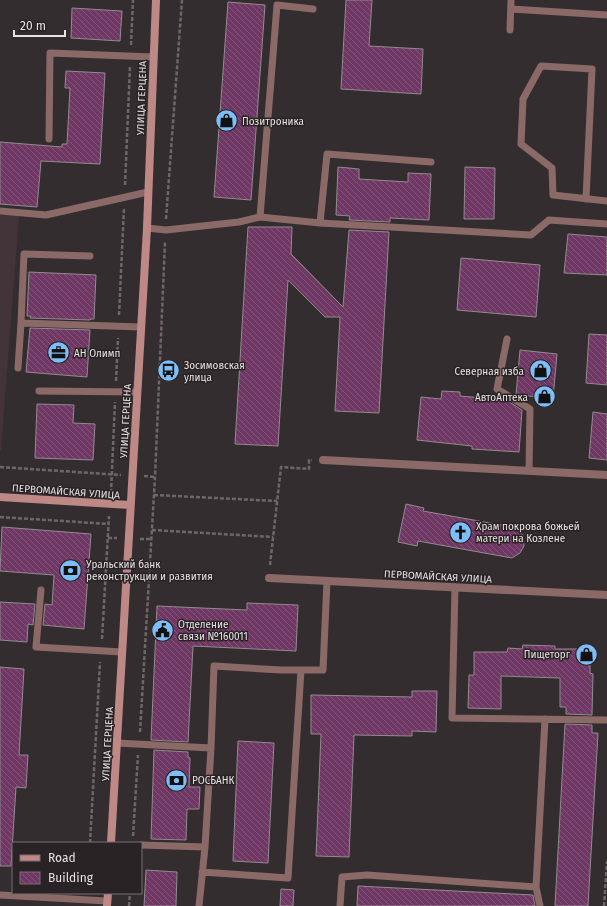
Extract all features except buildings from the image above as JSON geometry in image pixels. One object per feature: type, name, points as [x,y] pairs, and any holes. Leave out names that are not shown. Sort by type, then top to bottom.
[{"type":"main road","name":"УЛИЦА ГЕРЦЕНА","points":[[111,842],[147,228],[156,0]]},
{"type":"main road","name":"ПЕРВОМАЙСКАЯ УЛИЦА","points":[[0,497],[130,505]]},
{"type":"street","points":[[323,460],[607,476]]},
{"type":"street","name":"ПЕРВОМАЙСКАЯ УЛИЦА","points":[[269,578],[607,595]]},
{"type":"lane","points":[[510,30],[511,0]]},
{"type":"lane","points":[[260,217],[277,5],[313,9]]},
{"type":"lane","points":[[511,9],[607,15]]},
{"type":"lane","points":[[49,139],[50,53],[153,57]]},
{"type":"lane","points":[[586,199],[592,69],[541,66],[523,99],[521,144],[552,168],[553,195],[586,199],[607,201]]},
{"type":"lane","points":[[320,223],[327,154],[431,162]]},
{"type":"lane","points":[[0,212],[46,215],[148,192]]},
{"type":"lane","points":[[147,228],[166,230],[239,222],[260,217],[320,223],[531,235],[549,220],[607,224]]},
{"type":"lane","points":[[18,368],[24,254],[90,256]]},
{"type":"lane","points":[[21,324],[141,327]]},
{"type":"lane","points":[[507,339],[497,389],[530,409],[529,471]]},
{"type":"lane","points":[[39,391],[137,392]]},
{"type":"lane","points":[[199,906],[205,847],[214,666],[323,670],[327,581]]},
{"type":"lane","points":[[455,587],[452,718],[607,720]]},
{"type":"lane","points":[[41,590],[36,647],[122,652]]},
{"type":"lane","points":[[202,872],[288,878],[301,670]]},
{"type":"lane","points":[[540,906],[536,887],[545,719]]},
{"type":"lane","points":[[117,743],[211,748]]},
{"type":"lane","points":[[142,845],[205,847]]},
{"type":"lane","points":[[340,906],[342,877],[367,875],[536,887]]},
{"type":"lane","points":[[0,895],[107,900]]},
{"type":"path","points":[[90,842],[109,524],[133,0]]},
{"type":"path","points":[[133,842],[155,477],[166,230],[182,0]]},
{"type":"path","points":[[269,578],[281,467],[309,470],[309,460],[323,460]]},
{"type":"path","points":[[0,467],[155,477]]},
{"type":"path","points":[[154,495],[278,501]]},
{"type":"path","points":[[0,517],[109,524]]},
{"type":"path","points":[[152,530],[273,537]]},
{"type":"path","points":[[604,906],[607,861]]},
{"type":"path","points":[[129,906],[130,894]]},
{"type":"shaded area","points":[[0,215],[19,216],[1,450],[0,450]]},
{"type":"place","name":"Позитроника","points":[[226,121]]},
{"type":"place","name":"АН Олимп","points":[[58,353]]},
{"type":"place","name":"Зосимовская улица","points":[[168,371]]},
{"type":"place","name":"Северная изба","points":[[540,371]]},
{"type":"place","name":"АвтоАптека","points":[[544,397]]},
{"type":"place","name":"Храм покрова божьей матери на Козлене","points":[[461,532]]},
{"type":"place","name":"Уральский банк реконструкции и развития","points":[[70,570]]},
{"type":"place","name":"Отделение связи №160011","points":[[163,630]]},
{"type":"place","name":"Пищеторг","points":[[586,654]]},
{"type":"place","name":"РОСБАНК","points":[[177,780]]}]
